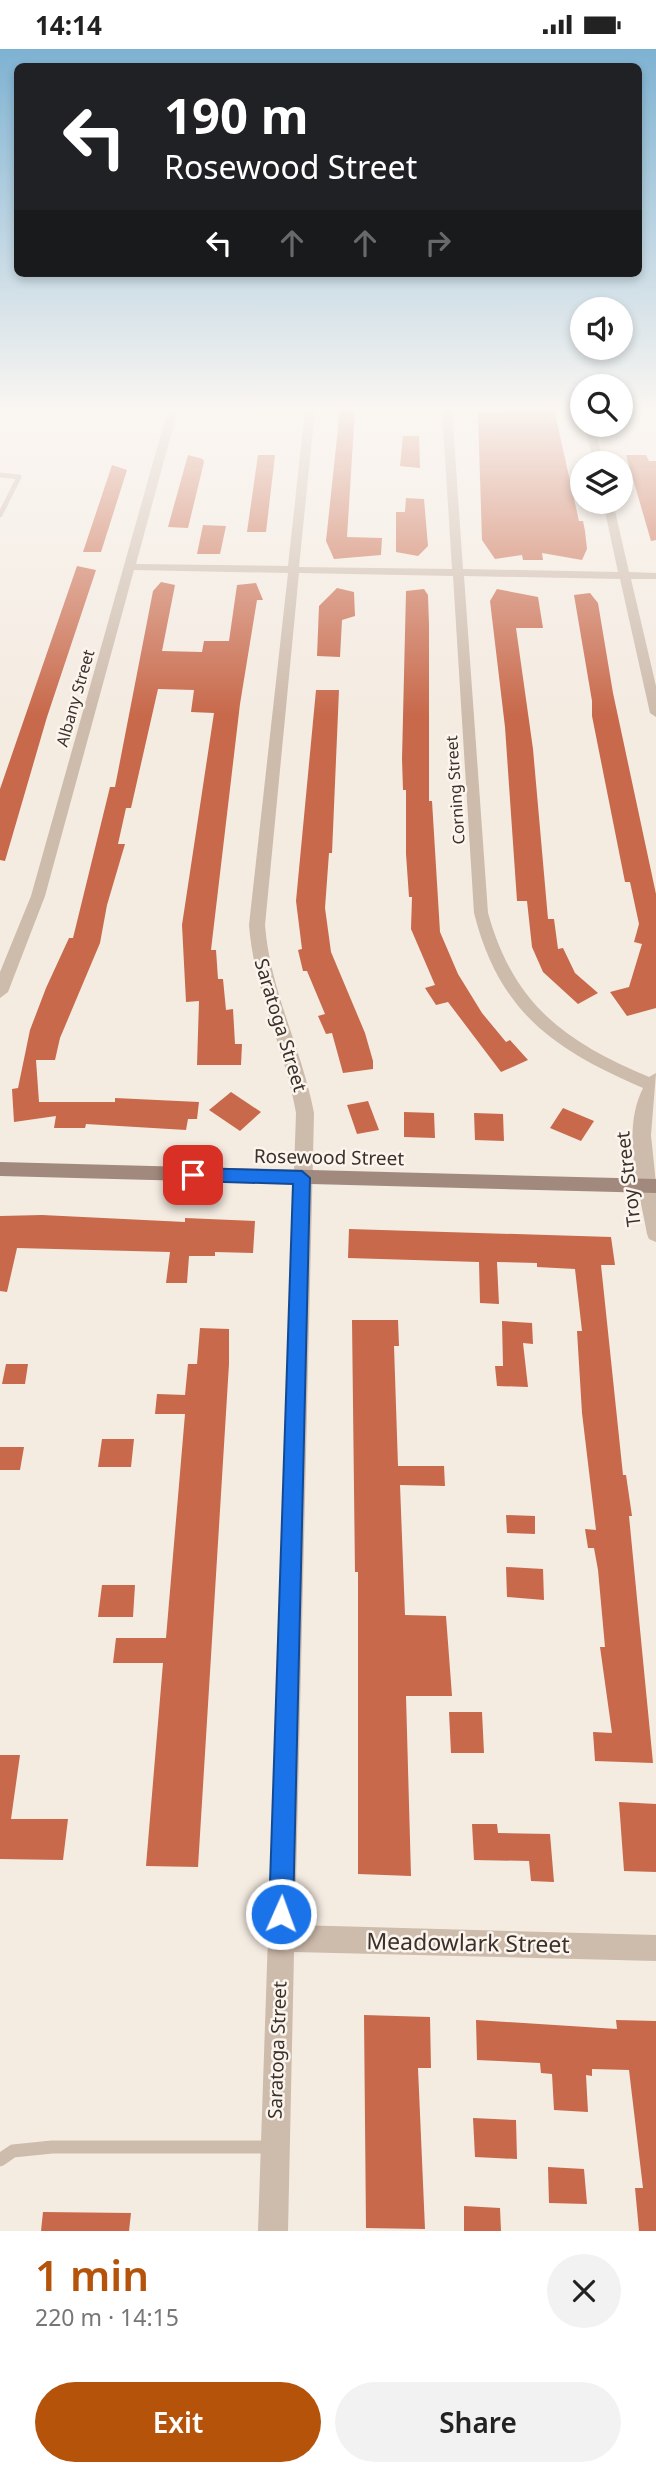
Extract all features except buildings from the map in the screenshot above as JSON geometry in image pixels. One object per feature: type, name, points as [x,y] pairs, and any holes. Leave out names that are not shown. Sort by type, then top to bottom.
[{"type":"street","name":"Albany Street","points":[[0,992],[38,896],[145,511]]},
{"type":"street","name":"Saratoga Street","points":[[273,2231],[305,1113],[303,1093],[263,972],[257,945],[258,906],[299,511]]},
{"type":"street","name":"Corning Street","points":[[454,511],[481,913],[486,943],[493,961],[515,994],[545,1025],[598,1060],[654,1082]]},
{"type":"street","points":[[611,514],[656,713]]},
{"type":"street","points":[[129,567],[656,576]]},
{"type":"street","name":"Troy Street","points":[[654,1082],[642,1109],[653,1186],[656,1234]]},
{"type":"street","name":"Rosewood Street","points":[[0,1169],[653,1186]]},
{"type":"street","name":"Meadowlark Street","points":[[281,1938],[656,1948]]},
{"type":"lane","points":[[0,2160],[13,2151],[52,2147],[274,2147]]},
{"type":"route","points":[[193,1175],[302,1178],[281,1914]]}]
